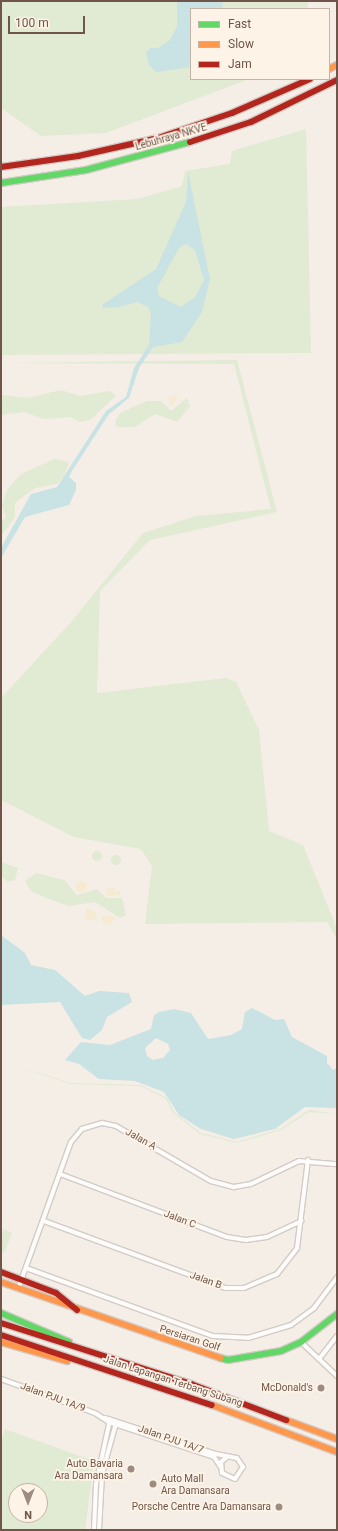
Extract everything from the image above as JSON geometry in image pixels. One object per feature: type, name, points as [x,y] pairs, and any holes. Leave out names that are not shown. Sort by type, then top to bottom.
[{"type":"main road","name":"Lebuhraya NKVE","points":[[1,167],[78,156],[166,136],[232,113],[308,80]]},
{"type":"main road","name":"Lebuhraya NKVE","points":[[1,183],[92,169],[174,147],[251,122],[337,80]]},
{"type":"main road","name":"Persiaran Golf","points":[[1,1272],[69,1301],[77,1310]]},
{"type":"main road","name":"Persiaran Golf","points":[[1,1282],[77,1310],[228,1360],[263,1356],[301,1342],[337,1314]]},
{"type":"main road","points":[[1,1313],[92,1353]]},
{"type":"main road","name":"Jalan Lapangan Terbang Subang","points":[[1,1323],[191,1384],[337,1439]]},
{"type":"main road","name":"Jalan Lapangan Terbang Subang","points":[[1,1335],[187,1395],[337,1452]]},
{"type":"main road","points":[[1,1342],[43,1356],[89,1364]]},
{"type":"street","name":"Jalan A","points":[[18,1288],[76,1134],[102,1123],[148,1142],[223,1186],[251,1184],[308,1160]]},
{"type":"street","points":[[308,1160],[337,1164]]},
{"type":"street","name":"Jalan B","points":[[44,1221],[225,1288],[244,1288],[277,1274],[297,1248],[308,1160]]},
{"type":"street","name":"Jalan C","points":[[60,1174],[227,1237],[246,1240],[267,1237],[301,1221]]},
{"type":"street","points":[[26,1268],[213,1336],[248,1338],[291,1325],[314,1308],[337,1277]]},
{"type":"street","points":[[319,1359],[337,1336]]},
{"type":"street","points":[[301,1342],[337,1376]]},
{"type":"street","name":"Jalan PJU 1A/9","points":[[1,1379],[116,1422]]},
{"type":"street","points":[[94,1530],[96,1484],[110,1420]]},
{"type":"street","points":[[99,1530],[102,1474],[116,1422]]},
{"type":"street","name":"Jalan PJU 1A/7","points":[[116,1422],[226,1457]]},
{"type":"street","name":"Jalan PJU 1A/7","points":[[116,1422],[214,1457],[220,1466]]},
{"type":"street","points":[[226,1457],[240,1460],[241,1474],[227,1478],[220,1466],[226,1457]]},
{"type":"green space","points":[[1,1],[308,1],[308,8],[190,8],[190,80],[246,80],[106,133],[41,136],[1,108]]},
{"type":"green space","points":[[306,129],[311,353],[1,355],[1,207],[138,199],[182,186],[185,171],[230,164],[232,151]]},
{"type":"green space","points":[[237,360],[277,512],[150,540],[100,591],[97,693],[226,678],[236,682],[259,730],[269,831],[303,845],[337,929],[337,939],[327,922],[145,924],[152,866],[141,849],[74,837],[1,800],[1,698],[72,621],[143,533],[196,516],[271,509],[234,364],[1,363]]},
{"type":"green space","points":[[61,390],[80,396],[109,391],[116,396],[90,420],[80,422],[70,417],[44,419],[24,412],[1,415],[1,395],[28,398]]},
{"type":"green space","points":[[187,398],[190,406],[177,422],[155,414],[135,427],[117,427],[115,422],[120,413],[147,401],[161,401],[171,411]]},
{"type":"green space","points":[[55,459],[69,462],[64,476],[57,484],[35,488],[15,503],[15,517],[1,536],[1,521],[6,518],[2,505],[7,490],[21,474]]},
{"type":"green space","points":[[95,851],[99,851],[101,852],[101,860],[95,861],[92,858],[92,854]]},
{"type":"green space","points":[[116,855],[121,860],[116,865],[111,860]]},
{"type":"green space","points":[[1,862],[18,868],[15,880],[8,882],[1,876]]},
{"type":"green space","points":[[36,873],[64,880],[77,895],[97,889],[106,898],[122,898],[126,915],[120,918],[95,902],[68,906],[32,892],[25,881]]},
{"type":"green space","points":[[1,1061],[71,1083],[141,1085],[167,1098],[175,1113],[201,1133],[237,1142],[280,1129],[309,1110],[337,1114],[309,1112],[281,1130],[237,1143],[200,1134],[173,1113],[166,1099],[141,1086],[71,1084]]},
{"type":"green space","points":[[3,1229],[12,1233],[4,1253],[1,1251]]},
{"type":"green space","points":[[5,1429],[94,1461],[85,1530],[1,1530],[1,1442]]},
{"type":"sand","points":[[171,396],[178,397],[171,407],[168,398]]},
{"type":"sand","points":[[81,880],[85,882],[87,886],[85,890],[81,892],[77,890],[75,886],[77,882]]},
{"type":"sand","points":[[108,887],[115,888],[114,892],[120,890],[120,895],[106,896]]},
{"type":"sand","points":[[86,908],[96,913],[97,921],[85,918]]},
{"type":"sand","points":[[101,916],[116,917],[116,920],[111,921],[114,925],[103,923]]},
{"type":"water","points":[[177,1],[223,1],[222,8],[190,8],[190,67],[156,72],[149,65],[146,53],[150,48],[158,48],[170,40],[177,26]]},
{"type":"water","points":[[188,172],[210,279],[202,312],[182,342],[153,347],[139,368],[129,398],[109,414],[72,471],[69,477],[76,483],[76,490],[69,505],[25,517],[1,558],[2,546],[31,494],[57,487],[106,411],[126,397],[134,368],[149,345],[151,313],[148,307],[137,302],[119,307],[103,308],[102,305],[156,269],[186,202]],"holes":[[[186,244],[195,250],[204,280],[195,297],[181,307],[159,296],[157,288],[179,248]]]},
{"type":"water","points":[[1,935],[25,953],[31,965],[55,970],[85,996],[99,991],[129,993],[132,1002],[107,1017],[102,1030],[90,1040],[82,1038],[60,1002],[1,1005]]},
{"type":"water","points":[[252,1008],[275,1020],[284,1019],[292,1037],[327,1056],[327,1063],[333,1070],[337,1068],[337,1108],[305,1107],[275,1129],[234,1139],[201,1129],[179,1115],[164,1092],[135,1081],[99,1079],[79,1064],[65,1060],[81,1042],[110,1045],[151,1029],[154,1015],[159,1012],[174,1009],[191,1013],[208,1039],[231,1035],[242,1029],[245,1012]],"holes":[[[156,1038],[168,1044],[170,1050],[163,1058],[153,1060],[147,1056],[145,1048]]]},
{"type":"traffic: fast","points":[[1,183],[86,170],[190,142]]},
{"type":"traffic: fast","points":[[1,1313],[69,1342]]},
{"type":"traffic: fast","points":[[220,1358],[228,1360],[281,1351],[301,1342],[337,1314]]},
{"type":"traffic: slow","points":[[330,68],[337,65]]},
{"type":"traffic: slow","points":[[1,1282],[220,1358]]},
{"type":"traffic: slow","points":[[1,1342],[67,1361]]},
{"type":"traffic: slow","points":[[212,1405],[337,1452]]},
{"type":"traffic: slow","points":[[286,1420],[337,1439]]},
{"type":"traffic: jam","points":[[1,167],[78,156],[158,138],[232,113],[308,80]]},
{"type":"traffic: jam","points":[[190,142],[251,122],[337,80]]},
{"type":"traffic: jam","points":[[1,1272],[56,1293],[77,1310]]},
{"type":"traffic: jam","points":[[1,1323],[191,1384],[286,1420]]},
{"type":"traffic: jam","points":[[1,1335],[212,1405]]},
{"type":"place","name":"McDonald's","points":[[321,1388]]},
{"type":"place","name":"Auto Bavaria Ara Damansara","points":[[131,1469]]},
{"type":"place","name":"Auto Mall Ara Damansara","points":[[153,1484]]},
{"type":"place","name":"Porsche Centre Ara Damansara","points":[[279,1507]]}]
